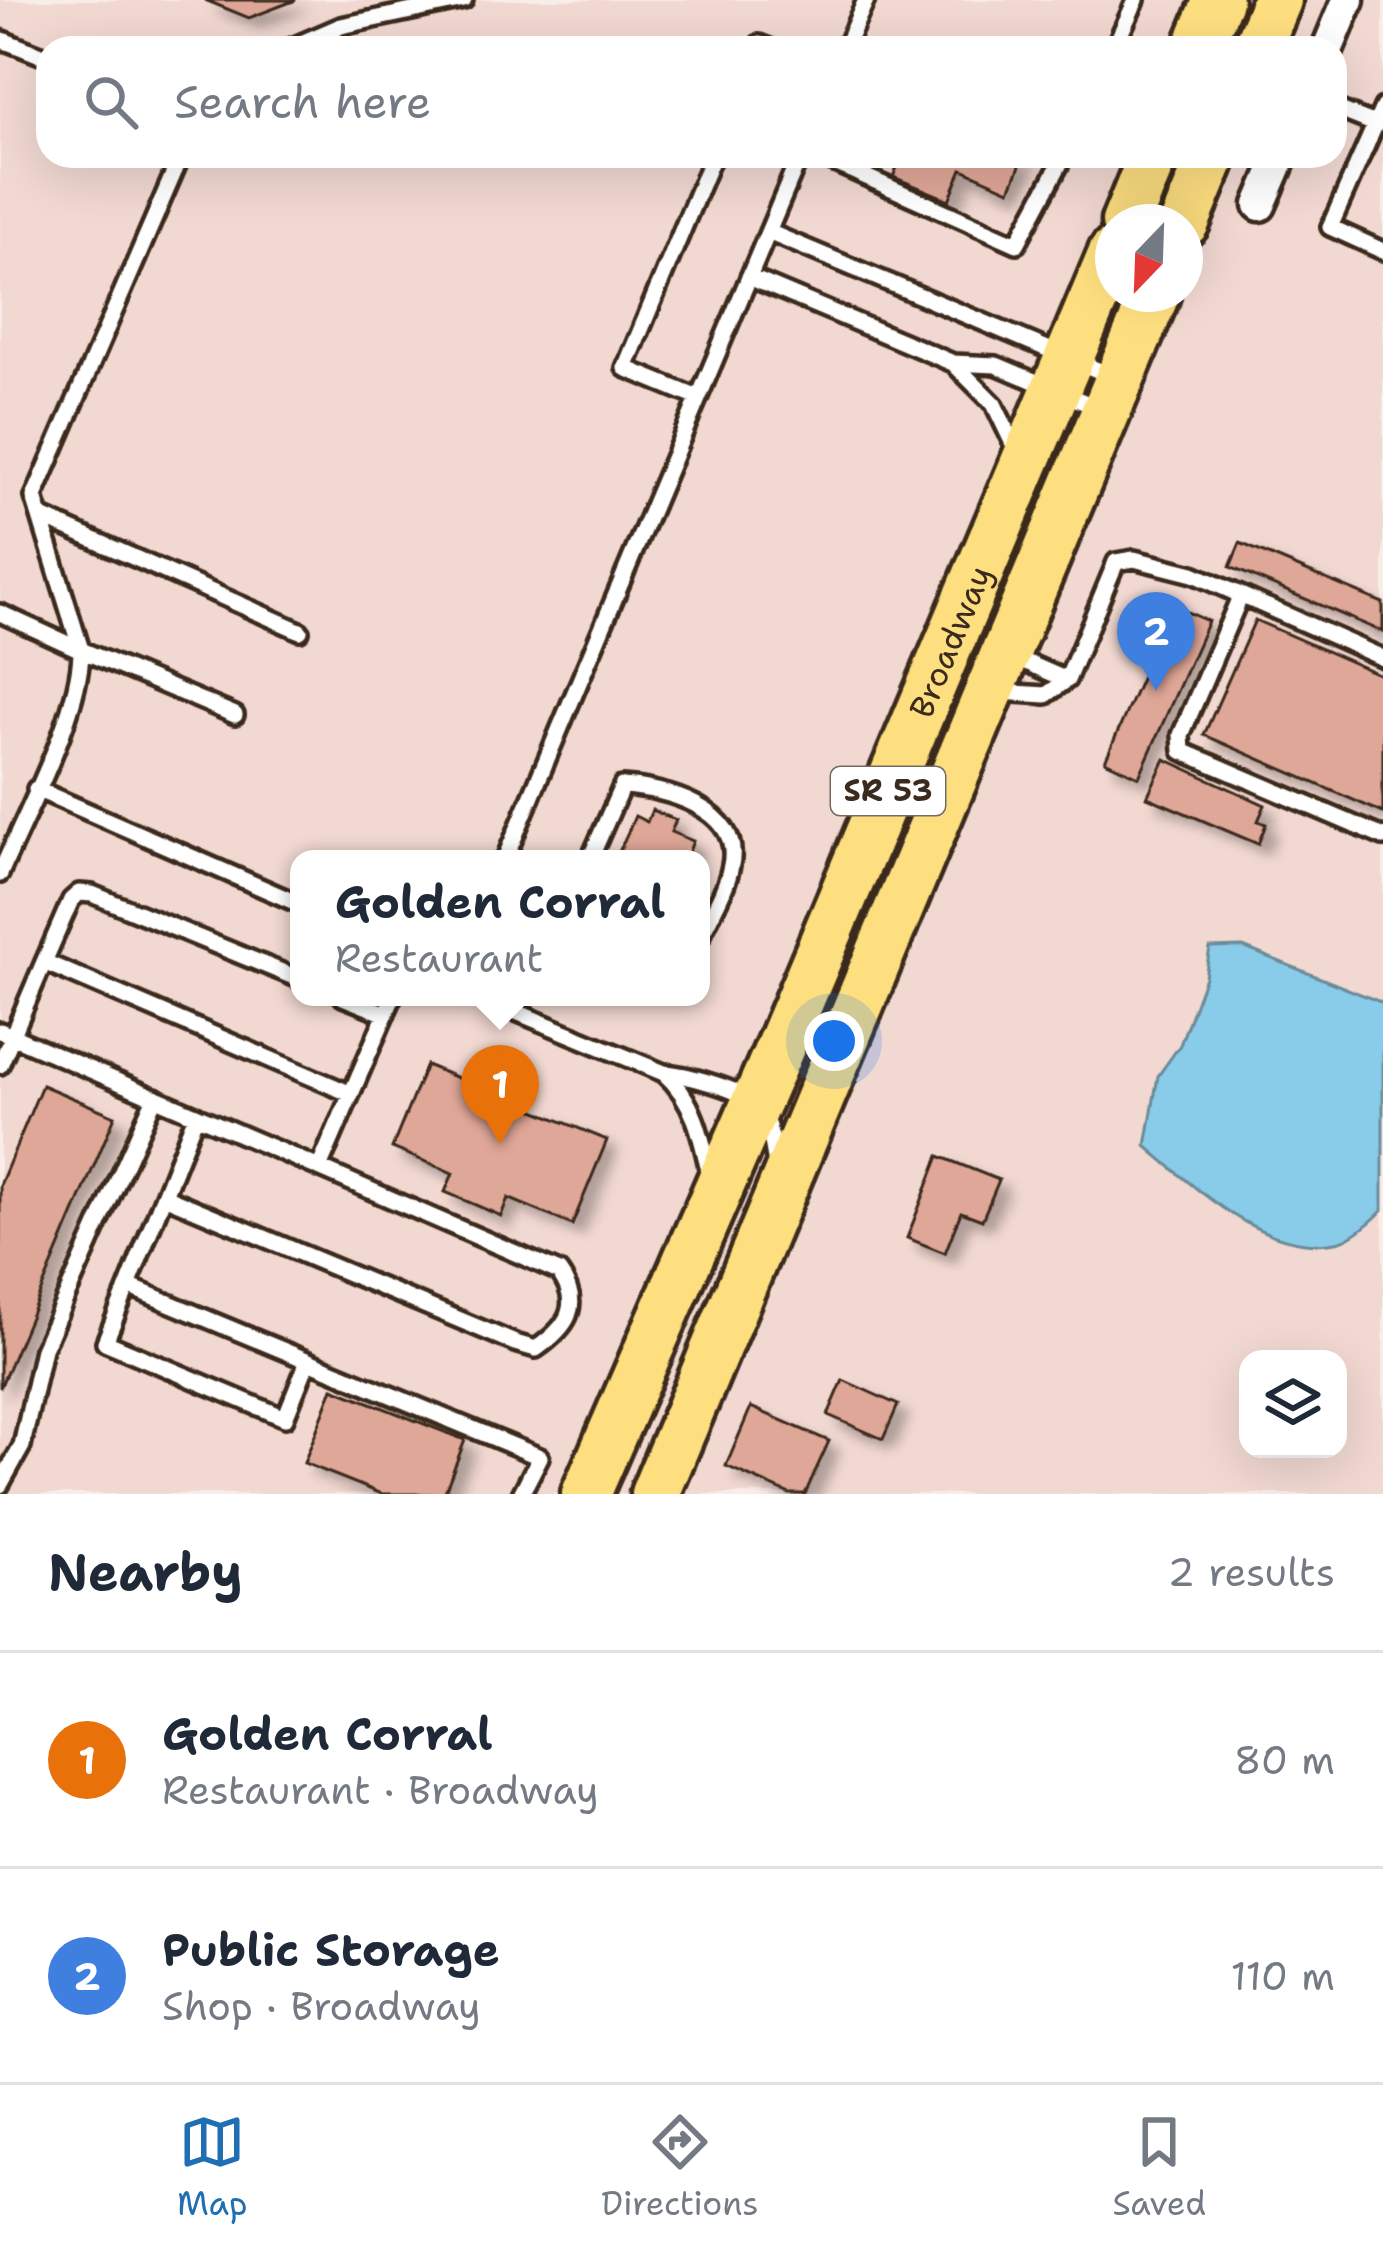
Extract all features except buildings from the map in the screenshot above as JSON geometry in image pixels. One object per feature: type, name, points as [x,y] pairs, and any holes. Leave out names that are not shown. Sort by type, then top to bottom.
[{"type":"main road","points":[[1203,36],[1218,0]]},
{"type":"main road","points":[[1262,36],[1277,0]]},
{"type":"main road","points":[[1134,204],[1149,168]]},
{"type":"main road","points":[[1192,204],[1207,168]]},
{"type":"main road","name":"Broadway","points":[[586,1494],[1095,296]]},
{"type":"main road","name":"Broadway","points":[[656,1494],[1147,312]]},
{"type":"street","points":[[1333,36],[1348,0]]},
{"type":"street","points":[[1260,205],[1276,168]]},
{"type":"lane","points":[[318,36],[341,26],[464,0]]},
{"type":"lane","points":[[850,36],[866,0]]},
{"type":"lane","points":[[1120,36],[1136,0]]},
{"type":"lane","points":[[0,39],[36,53]]},
{"type":"lane","points":[[1383,107],[1330,227],[1383,251]]},
{"type":"lane","points":[[1347,113],[1375,124]]},
{"type":"lane","points":[[0,874],[79,683],[81,650],[34,497],[176,168]]},
{"type":"lane","points":[[698,398],[625,368],[708,168]]},
{"type":"lane","points":[[510,850],[795,168]]},
{"type":"lane","points":[[846,168],[1017,244],[1058,168]]},
{"type":"lane","points":[[768,232],[1112,395]]},
{"type":"lane","points":[[749,278],[953,364],[1062,375],[1112,395]]},
{"type":"lane","points":[[953,364],[1003,417],[1017,449],[1020,477]]},
{"type":"lane","points":[[40,516],[300,631]]},
{"type":"lane","points":[[997,672],[1046,695],[1067,680],[1116,562],[1134,559],[1193,574],[1383,658]]},
{"type":"lane","points":[[1240,597],[1181,735],[1182,751],[1383,837]]},
{"type":"lane","points":[[0,613],[235,715]]},
{"type":"lane","points":[[997,672],[1067,680]]},
{"type":"lane","points":[[594,850],[622,786],[658,788],[714,816],[732,842],[731,866],[710,915]]},
{"type":"lane","points":[[36,789],[290,900]]},
{"type":"lane","points":[[0,1065],[6,1033],[71,900],[79,893],[92,894],[290,975]]},
{"type":"lane","points":[[44,962],[351,1094]]},
{"type":"lane","points":[[366,1006],[386,1014]]},
{"type":"lane","points":[[320,1168],[389,1006]]},
{"type":"lane","points":[[502,1006],[664,1073],[679,1086],[693,1112],[714,1194]]},
{"type":"lane","points":[[6,1033],[559,1272],[571,1288],[570,1312],[559,1334],[536,1349],[164,1196]]},
{"type":"lane","points":[[664,1073],[688,1074],[755,1104],[775,1153],[778,1197]]},
{"type":"lane","points":[[0,1485],[22,1446],[44,1349],[155,1097]]},
{"type":"lane","points":[[196,1115],[105,1342],[285,1418],[308,1361]]},
{"type":"lane","points":[[128,1286],[540,1457],[521,1494]]},
{"type":"shaded area","points":[[0,0],[1383,0],[1383,1494],[0,1494]]},
{"type":"water","points":[[1243,947],[1383,1003],[1383,1210],[1342,1241],[1309,1243],[1258,1229],[1210,1199],[1146,1146],[1158,1076],[1180,1045],[1205,977],[1210,948]]},
{"type":"place","name":"Public Storage","points":[[1156,691]]},
{"type":"place","name":"Golden Corral","points":[[500,1144]]}]
